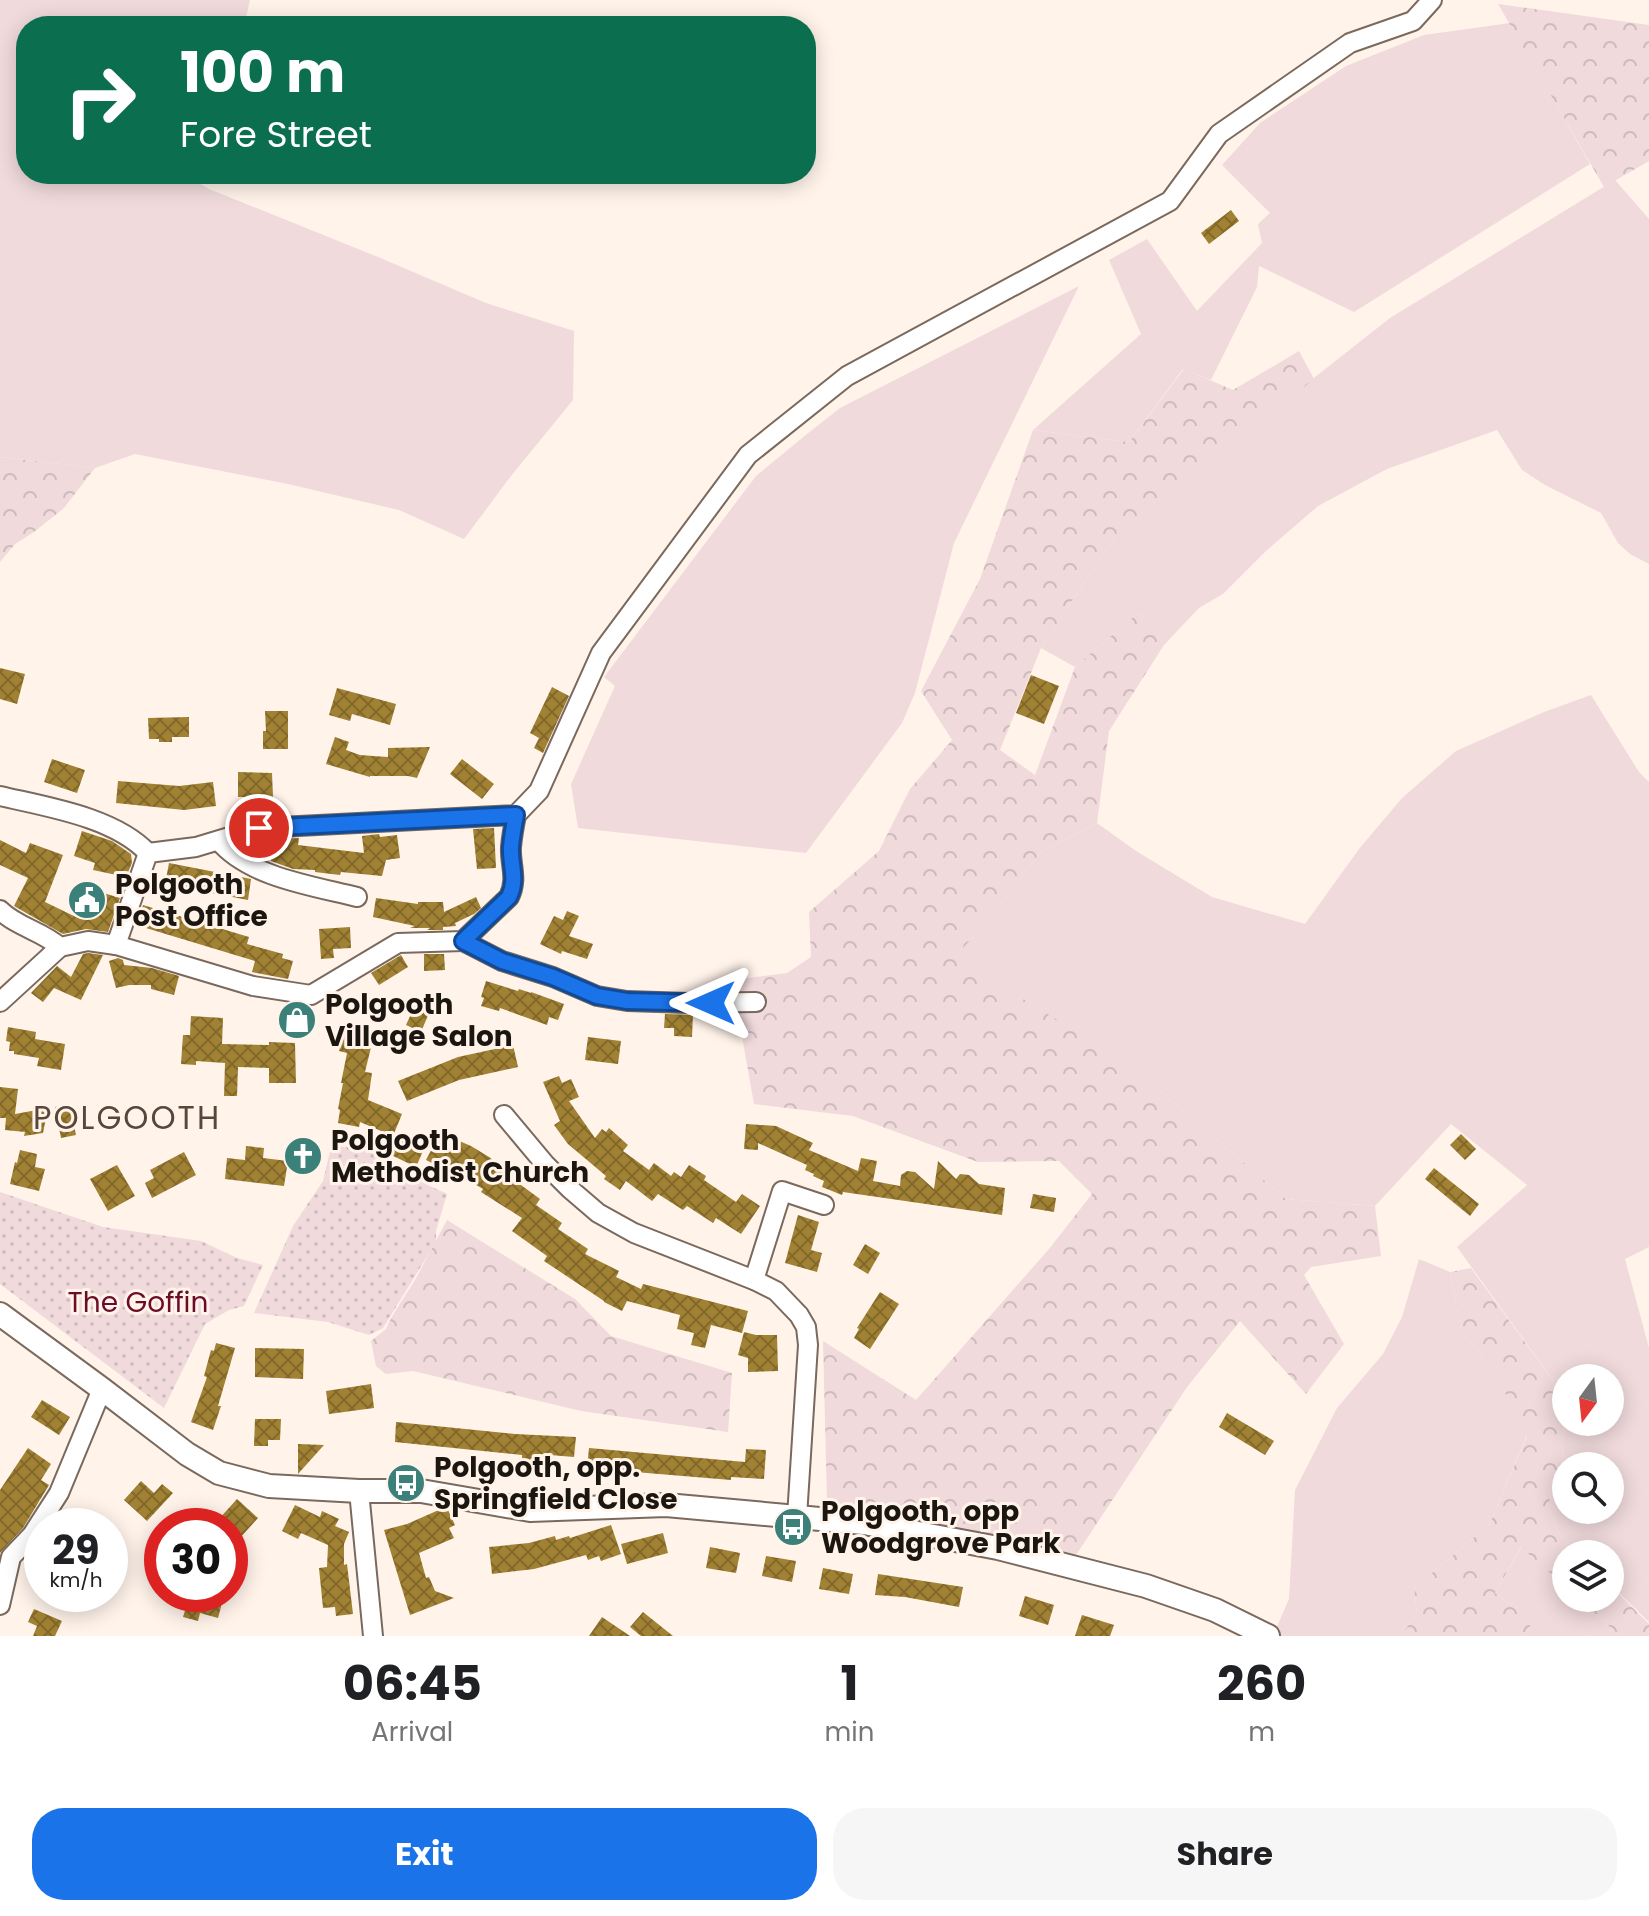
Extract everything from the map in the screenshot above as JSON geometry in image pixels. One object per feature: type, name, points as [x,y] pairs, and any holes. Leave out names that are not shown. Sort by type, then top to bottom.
[{"type":"street","points":[[463,941],[509,897],[513,889],[511,849],[516,815],[539,791],[601,653],[748,455],[847,376],[1170,201],[1219,134],[1350,43],[1413,21],[1432,0]]},
{"type":"street","points":[[0,796],[91,819],[133,839],[148,853]]},
{"type":"street","points":[[148,853],[196,847],[259,828],[516,815]]},
{"type":"street","points":[[219,841],[227,850],[257,868],[357,897]]},
{"type":"street","points":[[116,945],[148,853]]},
{"type":"street","points":[[0,910],[60,947]]},
{"type":"street","points":[[0,1002],[60,947],[88,941],[116,945],[253,986],[311,995],[398,943],[463,941],[502,961],[553,977],[597,996],[627,1001],[756,1002]]},
{"type":"street","points":[[504,1115],[545,1164],[598,1213],[634,1233],[776,1291],[799,1315],[806,1327],[808,1345],[797,1517]]},
{"type":"street","points":[[754,1280],[782,1191],[824,1205]]},
{"type":"street","points":[[0,1314],[187,1454],[219,1473],[269,1486],[421,1491],[530,1510],[666,1505],[864,1523],[998,1548],[1146,1586],[1215,1610],[1268,1636]]},
{"type":"street","points":[[0,1605],[11,1557],[32,1535],[59,1493],[102,1389]]},
{"type":"street","points":[[359,1491],[373,1636]]},
{"type":"green space","points":[[0,0],[250,0],[246,16],[16,16],[16,184],[201,184],[486,303],[574,331],[573,400],[464,539],[399,510],[288,484],[135,454],[95,468],[0,457]]},
{"type":"green space","points":[[1498,4],[1649,25],[1649,161],[1604,187]]},
{"type":"green space","points":[[1510,23],[1590,164],[1354,312],[1259,266],[1257,287],[1211,380],[1183,369],[1129,442],[1033,430],[1141,334],[1109,260],[1147,239],[1197,311],[1262,243],[1258,224],[1270,213],[1222,165],[1260,123],[1346,66],[1424,35]]},
{"type":"green space","points":[[1615,180],[1649,219],[1649,564],[1618,543],[1601,513],[1522,470],[1497,430],[1387,469],[1318,506],[1223,594],[1199,608],[1164,645],[1139,612],[1075,667],[1041,648],[1117,533],[1390,318]]},
{"type":"green space","points":[[1079,286],[954,543],[915,693],[902,723],[806,853],[578,828],[571,784],[615,686],[604,677],[756,476],[840,408]]},
{"type":"green space","points":[[1299,351],[1314,379],[1117,533],[1041,648],[1000,750],[1035,775],[1075,667],[1139,612],[1164,645],[1109,731],[1097,823],[1040,853],[994,914],[955,957],[1077,1032],[1153,1085],[1286,1199],[1375,1206],[1381,1256],[1311,1267],[1304,1275],[1344,1344],[1306,1394],[1240,1321],[1187,1387],[1076,1555],[827,1501],[823,1341],[916,1400],[1049,1249],[1092,1194],[1059,1161],[978,1162],[853,1116],[754,1104],[732,980],[787,973],[811,957],[809,912],[879,851],[910,789],[952,740],[921,691],[980,579],[1033,430],[1129,442],[1184,369],[1233,390]]},
{"type":"green space","points":[[0,457],[95,468],[64,508],[15,544],[0,562]]},
{"type":"green space","points":[[1591,695],[1639,772],[1649,782],[1649,1247],[1625,1259],[1649,1348],[1649,1622],[1624,1598],[1624,1540],[1565,1540],[1555,1524],[1624,1524],[1624,1452],[1563,1452],[1563,1436],[1624,1436],[1624,1364],[1552,1364],[1552,1379],[1457,1247],[1527,1185],[1451,1124],[1375,1206],[1286,1199],[1153,1085],[955,957],[994,914],[1040,853],[1097,823],[1136,851],[1212,897],[1305,924],[1359,849],[1402,798],[1456,751]]},
{"type":"green space","points":[[377,1146],[398,1168],[447,1194],[436,1231],[436,1242],[383,1328],[369,1335],[328,1322],[254,1313],[293,1226],[323,1181],[331,1147]]},
{"type":"green space","name":"The Goffin","points":[[0,1192],[103,1227],[201,1241],[237,1258],[263,1265],[244,1306],[229,1310],[205,1324],[164,1408],[0,1284]]},
{"type":"green space","points":[[447,1220],[575,1299],[611,1336],[732,1373],[728,1432],[581,1411],[413,1371],[386,1374],[376,1366],[371,1341],[386,1329]]},
{"type":"green space","points":[[1419,1259],[1450,1272],[1461,1329],[1498,1379],[1527,1435],[1489,1525],[1414,1588],[1417,1613],[1405,1630],[1407,1636],[1281,1636],[1275,1631],[1289,1599],[1295,1490],[1337,1408],[1383,1354],[1402,1317]]},
{"type":"green space","points":[[1471,1268],[1552,1379],[1552,1436],[1563,1436],[1563,1452],[1552,1452],[1552,1494],[1548,1505],[1552,1524],[1555,1524],[1565,1540],[1552,1540],[1552,1575],[1521,1547],[1495,1593],[1532,1621],[1526,1636],[1407,1636],[1405,1630],[1417,1613],[1414,1588],[1489,1525],[1527,1436],[1498,1379],[1461,1329],[1450,1272]]},
{"type":"green space","points":[[1552,1494],[1552,1516],[1548,1505]]},
{"type":"green space","points":[[1522,1546],[1552,1574],[1552,1612],[1593,1612],[1620,1636],[1526,1636],[1532,1621],[1495,1593]]},
{"type":"green space","points":[[1624,1599],[1649,1624],[1649,1636],[1620,1636],[1593,1612],[1624,1612]]},
{"type":"building","points":[[1231,210],[1239,221],[1209,244],[1201,233]]},
{"type":"building","points":[[0,668],[25,674],[17,704],[0,699]]},
{"type":"building","points":[[1031,675],[1059,686],[1044,724],[1016,713]]},
{"type":"building","points":[[552,687],[569,696],[543,753],[534,748],[539,738],[530,733]]},
{"type":"building","points":[[337,688],[396,704],[390,725],[352,714],[350,721],[329,715]]},
{"type":"building","points":[[265,711],[288,711],[288,749],[263,749]]},
{"type":"building","points":[[189,717],[189,737],[172,737],[172,742],[149,739],[148,718]]},
{"type":"building","points":[[335,737],[349,742],[346,750],[360,755],[388,757],[388,748],[430,747],[417,778],[370,777],[326,764]]},
{"type":"building","points":[[52,759],[85,770],[77,793],[44,782]]},
{"type":"building","points":[[462,759],[494,784],[482,799],[450,774]]},
{"type":"building","points":[[238,772],[272,773],[273,797],[238,797]]},
{"type":"building","points":[[118,781],[179,786],[213,782],[216,806],[184,810],[116,803]]},
{"type":"building","points":[[494,828],[496,868],[477,869],[473,829]]},
{"type":"building","points":[[82,831],[112,841],[131,854],[132,863],[126,877],[93,870],[95,863],[74,856]]},
{"type":"building","points":[[379,834],[380,837],[397,835],[400,858],[386,860],[382,876],[315,872],[293,869],[271,861],[273,842],[280,843],[280,839],[299,838],[298,845],[364,853],[362,836]]},
{"type":"building","points":[[0,840],[26,853],[30,843],[63,855],[45,902],[78,918],[87,888],[120,898],[108,932],[86,929],[63,934],[14,906],[28,878],[0,865]]},
{"type":"building","points":[[169,863],[251,879],[248,900],[165,884]]},
{"type":"building","points":[[476,897],[481,908],[455,923],[456,926],[443,927],[443,930],[410,928],[415,926],[373,917],[376,898],[418,904],[443,902],[444,912]]},
{"type":"building","points":[[143,905],[249,937],[247,944],[283,954],[282,958],[293,961],[288,979],[252,972],[255,961],[136,925]]},
{"type":"building","points":[[567,911],[579,916],[569,936],[593,944],[587,959],[562,951],[561,954],[540,944],[554,916],[563,920]]},
{"type":"building","points":[[350,927],[351,948],[333,949],[334,958],[321,959],[319,929]]},
{"type":"building","points":[[83,954],[103,955],[81,1000],[54,988],[43,1002],[31,993],[57,966],[71,977]]},
{"type":"building","points":[[424,954],[444,954],[445,970],[424,971]]},
{"type":"building","points":[[401,955],[408,967],[379,985],[371,973]]},
{"type":"building","points":[[123,960],[124,965],[152,968],[179,976],[174,995],[151,989],[151,985],[116,988],[109,961]]},
{"type":"building","points":[[486,981],[564,1004],[558,1020],[549,1017],[547,1025],[500,1008],[499,1011],[481,1006]]},
{"type":"building","points":[[411,1005],[429,1013],[421,1032],[406,1025]]},
{"type":"building","points":[[665,1014],[693,1015],[692,1037],[674,1036],[674,1028],[664,1028]]},
{"type":"building","points":[[191,1016],[223,1018],[222,1044],[295,1043],[296,1083],[269,1083],[269,1068],[238,1067],[237,1096],[224,1096],[225,1063],[196,1061],[196,1065],[181,1064],[183,1035],[190,1035]]},
{"type":"building","points":[[346,1023],[365,1027],[364,1032],[374,1035],[365,1072],[372,1073],[368,1100],[402,1114],[393,1136],[360,1122],[359,1127],[338,1123],[347,1053],[339,1051]]},
{"type":"building","points":[[8,1027],[36,1032],[35,1039],[65,1044],[61,1070],[37,1066],[39,1058],[9,1051],[10,1042],[6,1041]]},
{"type":"building","points":[[588,1037],[621,1041],[618,1064],[585,1060]]},
{"type":"building","points":[[513,1045],[518,1067],[459,1080],[407,1101],[398,1081],[458,1057]]},
{"type":"building","points":[[559,1076],[562,1083],[571,1079],[579,1097],[569,1101],[595,1138],[602,1129],[606,1132],[609,1128],[628,1145],[623,1151],[649,1170],[654,1163],[671,1176],[674,1172],[681,1177],[689,1165],[706,1176],[704,1180],[736,1202],[742,1194],[760,1206],[741,1234],[716,1218],[713,1223],[687,1206],[683,1210],[658,1194],[652,1201],[626,1181],[620,1190],[604,1179],[606,1176],[568,1144],[554,1125],[560,1121],[543,1082]]},
{"type":"building","points":[[0,1087],[18,1089],[15,1114],[48,1108],[43,1133],[24,1136],[25,1132],[5,1130],[6,1118],[0,1118]]},
{"type":"building","points":[[69,1104],[76,1135],[61,1138],[55,1107]]},
{"type":"building","points":[[746,1124],[776,1126],[813,1143],[809,1150],[858,1171],[861,1158],[877,1161],[873,1181],[900,1186],[901,1175],[907,1171],[915,1172],[934,1189],[938,1161],[956,1179],[960,1174],[969,1175],[979,1184],[1005,1188],[1002,1215],[843,1192],[842,1195],[822,1187],[824,1181],[805,1170],[807,1165],[758,1143],[758,1150],[744,1149]]},
{"type":"building","points":[[1461,1134],[1476,1149],[1465,1160],[1450,1145]]},
{"type":"building","points":[[393,1136],[423,1151],[416,1167],[385,1152]]},
{"type":"building","name":"Polgooth Methodist Church","points":[[298,1139],[314,1142],[308,1174],[292,1171]]},
{"type":"building","points":[[437,1139],[454,1147],[457,1140],[471,1146],[522,1182],[521,1185],[540,1199],[536,1205],[562,1223],[558,1229],[588,1249],[585,1254],[619,1271],[616,1277],[641,1289],[643,1284],[748,1311],[742,1333],[711,1325],[705,1348],[691,1345],[694,1333],[677,1329],[680,1315],[627,1301],[622,1311],[604,1302],[544,1261],[547,1256],[512,1231],[522,1218],[481,1192],[483,1189],[453,1171],[426,1160]]},
{"type":"building","points":[[246,1146],[264,1148],[263,1158],[288,1161],[284,1186],[225,1179],[227,1158],[245,1160]]},
{"type":"building","points":[[20,1150],[37,1154],[35,1167],[45,1169],[39,1191],[10,1184]]},
{"type":"building","points":[[184,1152],[196,1175],[152,1198],[145,1183],[154,1178],[150,1170]]},
{"type":"building","points":[[117,1165],[135,1196],[108,1211],[90,1179]]},
{"type":"building","points":[[1434,1168],[1479,1204],[1470,1216],[1425,1179]]},
{"type":"building","points":[[1033,1194],[1056,1198],[1054,1212],[1030,1208]]},
{"type":"building","points":[[798,1215],[819,1222],[811,1250],[822,1253],[817,1272],[785,1263]]},
{"type":"building","points":[[865,1244],[880,1253],[868,1274],[853,1265]]},
{"type":"building","points":[[880,1292],[899,1304],[870,1349],[854,1338]]},
{"type":"building","points":[[744,1332],[777,1335],[778,1371],[748,1372],[748,1358],[738,1355]]},
{"type":"building","points":[[216,1343],[235,1348],[213,1430],[191,1422],[207,1377],[204,1376],[211,1350],[214,1351]]},
{"type":"building","points":[[255,1348],[304,1349],[303,1379],[255,1377]]},
{"type":"building","points":[[371,1384],[374,1408],[329,1414],[326,1391]]},
{"type":"building","points":[[42,1400],[70,1417],[59,1435],[31,1417]]},
{"type":"building","points":[[1227,1413],[1274,1441],[1265,1455],[1219,1427]]},
{"type":"building","points":[[255,1419],[281,1419],[280,1440],[268,1440],[268,1446],[254,1446]]},
{"type":"building","points":[[396,1422],[576,1437],[574,1457],[538,1454],[537,1464],[522,1462],[522,1455],[395,1442]]},
{"type":"building","points":[[298,1444],[324,1445],[298,1474]]},
{"type":"building","points":[[28,1448],[51,1464],[41,1480],[49,1485],[35,1508],[24,1508],[24,1526],[0,1553],[0,1490]]},
{"type":"building","points":[[589,1448],[745,1462],[746,1449],[766,1450],[764,1479],[731,1477],[731,1480],[587,1468]]},
{"type":"building","points":[[141,1481],[154,1493],[162,1484],[173,1493],[159,1508],[144,1508],[144,1518],[124,1500]]},
{"type":"building","points":[[237,1499],[247,1508],[229,1508]]},
{"type":"building","points":[[295,1505],[320,1517],[322,1511],[339,1519],[335,1526],[349,1532],[344,1544],[344,1565],[347,1564],[353,1614],[336,1616],[335,1607],[323,1608],[319,1568],[327,1567],[328,1545],[301,1533],[298,1539],[282,1531]]},
{"type":"building","points":[[248,1509],[258,1518],[248,1529]]},
{"type":"building","points":[[441,1509],[448,1510],[455,1525],[449,1528],[454,1538],[419,1553],[426,1578],[429,1577],[435,1591],[454,1598],[410,1615],[384,1530]]},
{"type":"building","points":[[611,1525],[621,1554],[601,1561],[599,1556],[588,1560],[586,1555],[534,1569],[492,1574],[489,1547],[529,1543],[555,1536],[556,1540],[570,1538]]},
{"type":"building","points":[[663,1533],[668,1553],[627,1564],[621,1544]]},
{"type":"building","points":[[710,1547],[740,1553],[736,1573],[706,1568]]},
{"type":"building","points":[[766,1556],[796,1561],[792,1582],[762,1576]]},
{"type":"building","points":[[823,1568],[853,1574],[849,1594],[819,1589]]},
{"type":"building","points":[[878,1574],[963,1587],[959,1607],[875,1595]]},
{"type":"building","points":[[1025,1596],[1054,1605],[1048,1625],[1019,1616]]},
{"type":"building","points":[[33,1612],[41,1612],[62,1621],[55,1636],[33,1636],[37,1626],[28,1622]]},
{"type":"building","points":[[185,1612],[220,1612],[218,1618],[200,1613],[198,1621],[183,1617]]},
{"type":"building","points":[[643,1612],[673,1636],[641,1636],[630,1627]]},
{"type":"building","points":[[1082,1615],[1114,1625],[1110,1636],[1075,1636]]},
{"type":"building","points":[[602,1617],[630,1636],[589,1636]]},
{"type":"place","name":"Polgooth Post Office","points":[[87,900]]},
{"type":"place","name":"Polgooth Village Salon","points":[[297,1020]]},
{"type":"place","name":"Polgooth Methodist Church","points":[[303,1156]]},
{"type":"place","name":"Polgooth, opp. Springfield Close","points":[[406,1483]]},
{"type":"place","name":"Polgooth, opp Woodgrove Park","points":[[793,1527]]},
{"type":"district","name":"POLGOOTH","points":[[127,1117]]},
{"type":"route","points":[[259,828],[516,815],[511,849],[513,889],[509,897],[463,941],[502,961],[553,977],[597,996],[627,1001],[711,1003]]}]
